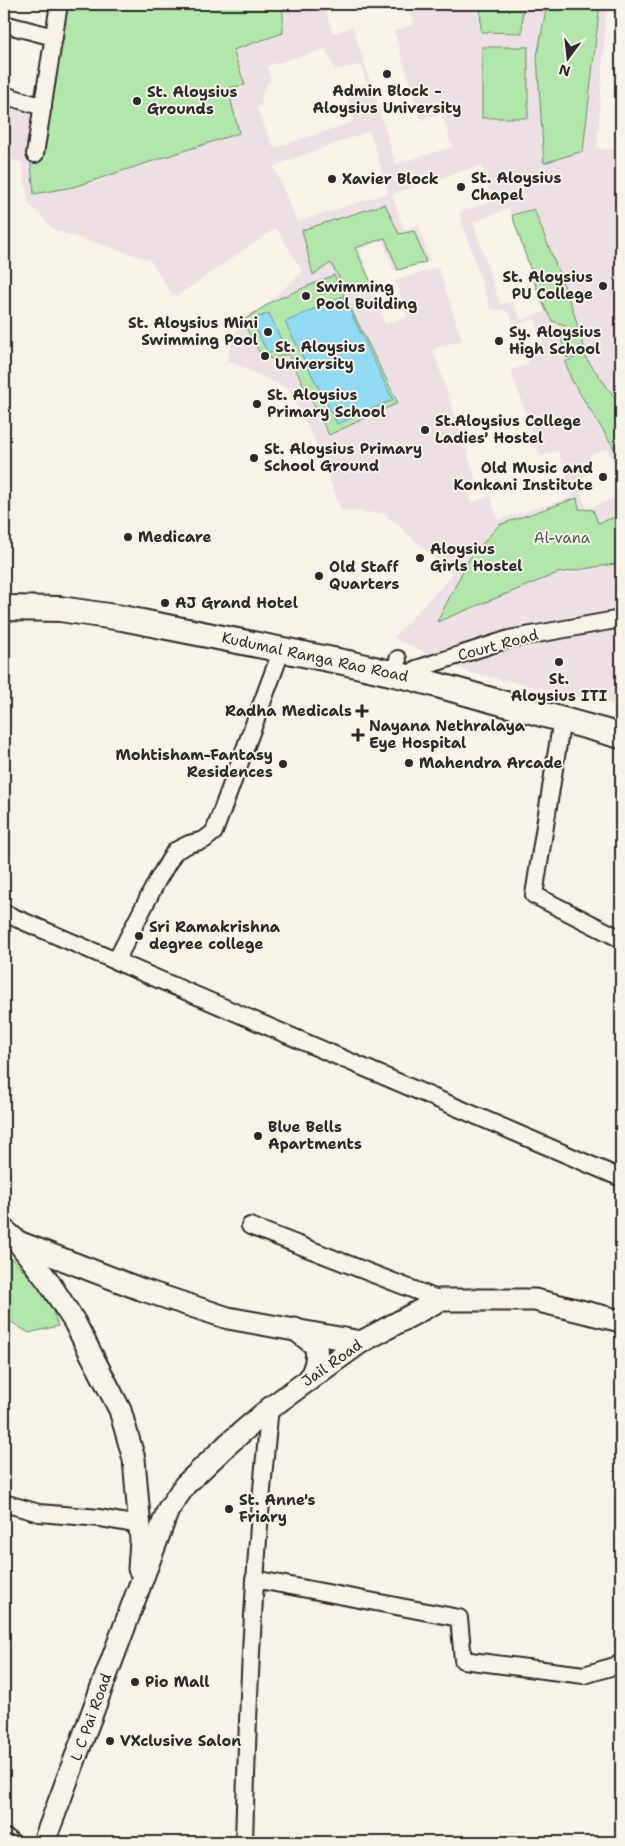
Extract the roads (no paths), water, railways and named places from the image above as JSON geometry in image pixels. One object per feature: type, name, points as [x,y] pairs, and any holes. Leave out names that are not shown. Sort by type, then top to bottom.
[{"type":"main road","name":"Kudumal Ranga Rao Road","points":[[4,608],[60,609],[122,618],[402,671],[621,736]]},
{"type":"street","points":[[35,154],[60,4]]},
{"type":"street","points":[[4,24],[54,38]]},
{"type":"street","points":[[4,95],[42,107]]},
{"type":"street","name":"Court Road","points":[[402,671],[416,669],[509,639],[621,619]]},
{"type":"street","points":[[116,961],[157,881],[175,851],[189,844],[204,840],[214,832],[282,649]]},
{"type":"street","points":[[562,719],[534,894],[621,939]]},
{"type":"street","points":[[4,913],[621,1178]]},
{"type":"street","points":[[250,1226],[440,1300]]},
{"type":"street","points":[[11,1236],[140,1289],[228,1318],[361,1342]]},
{"type":"street","points":[[11,1236],[48,1281],[74,1321],[120,1410],[134,1459],[141,1540],[137,1592]]},
{"type":"street","name":"Jail Road","points":[[137,1592],[168,1510],[186,1485],[228,1444],[270,1408],[361,1342],[440,1300],[535,1300],[621,1321]]},
{"type":"street","points":[[295,1329],[316,1346],[318,1356],[309,1380]]},
{"type":"street","points":[[244,1842],[254,1579],[260,1496],[270,1408]]},
{"type":"street","points":[[4,1503],[39,1512],[100,1518],[140,1525]]},
{"type":"street","points":[[254,1579],[459,1618],[463,1660],[584,1675],[621,1664]]},
{"type":"street","name":"L C Pai Road","points":[[44,1842],[137,1592]]},
{"type":"street","points":[[4,1840],[8,1842]]},
{"type":"water","points":[[343,296],[393,400],[337,424],[285,322]]},
{"type":"water","name":"St. Aloysius Mini Swimming Pool","points":[[269,313],[283,344],[268,353],[251,320]]},
{"type":"place","name":"Admin Block - Aloysius University","points":[[387,74]]},
{"type":"place","name":"St. Aloysius Grounds","points":[[137,101]]},
{"type":"place","name":"Xavier Block","points":[[332,179]]},
{"type":"place","name":"St. Aloysius Chapel","points":[[461,187]]},
{"type":"place","name":"St. Aloysius PU College","points":[[603,286]]},
{"type":"place","name":"Swimming Pool Building","points":[[306,296]]},
{"type":"place","name":"St. Aloysius Mini Swimming Pool","points":[[268,332]]},
{"type":"place","name":"Sy. Aloysius High School","points":[[499,341]]},
{"type":"place","name":"St. Aloysius University","points":[[265,356]]},
{"type":"place","name":"St. Aloysius Primary School","points":[[257,404]]},
{"type":"place","name":"St.Aloysius College Ladies' Hostel","points":[[425,430]]},
{"type":"place","name":"St. Aloysius Primary School Ground","points":[[254,458]]},
{"type":"place","name":"Old Music and Konkani Institute","points":[[603,477]]},
{"type":"place","name":"Medicare","points":[[128,537]]},
{"type":"place","name":"Aloysius Girls Hostel","points":[[420,558]]},
{"type":"place","name":"Old Staff Quarters","points":[[319,576]]},
{"type":"place","name":"AJ Grand Hotel","points":[[165,603]]},
{"type":"place","name":"St. Aloysius ITI","points":[[559,662]]},
{"type":"place","name":"Radha Medicals","points":[[362,711]]},
{"type":"place","name":"Nayana Nethralaya Eye Hospital","points":[[358,735]]},
{"type":"place","name":"Mahendra Arcade","points":[[409,763]]},
{"type":"place","name":"Mohtisham-Fantasy Residences","points":[[283,764]]},
{"type":"place","name":"Sri Ramakrishna degree college","points":[[139,936]]},
{"type":"place","name":"Blue Bells Apartments","points":[[258,1136]]},
{"type":"place","name":"St. Anne's Friary","points":[[229,1509]]},
{"type":"place","name":"Pio Mall","points":[[135,1682]]},
{"type":"place","name":"VXclusive Salon","points":[[110,1741]]},
{"type":"park label","name":"Al-vana","points":[[562,538]]}]
